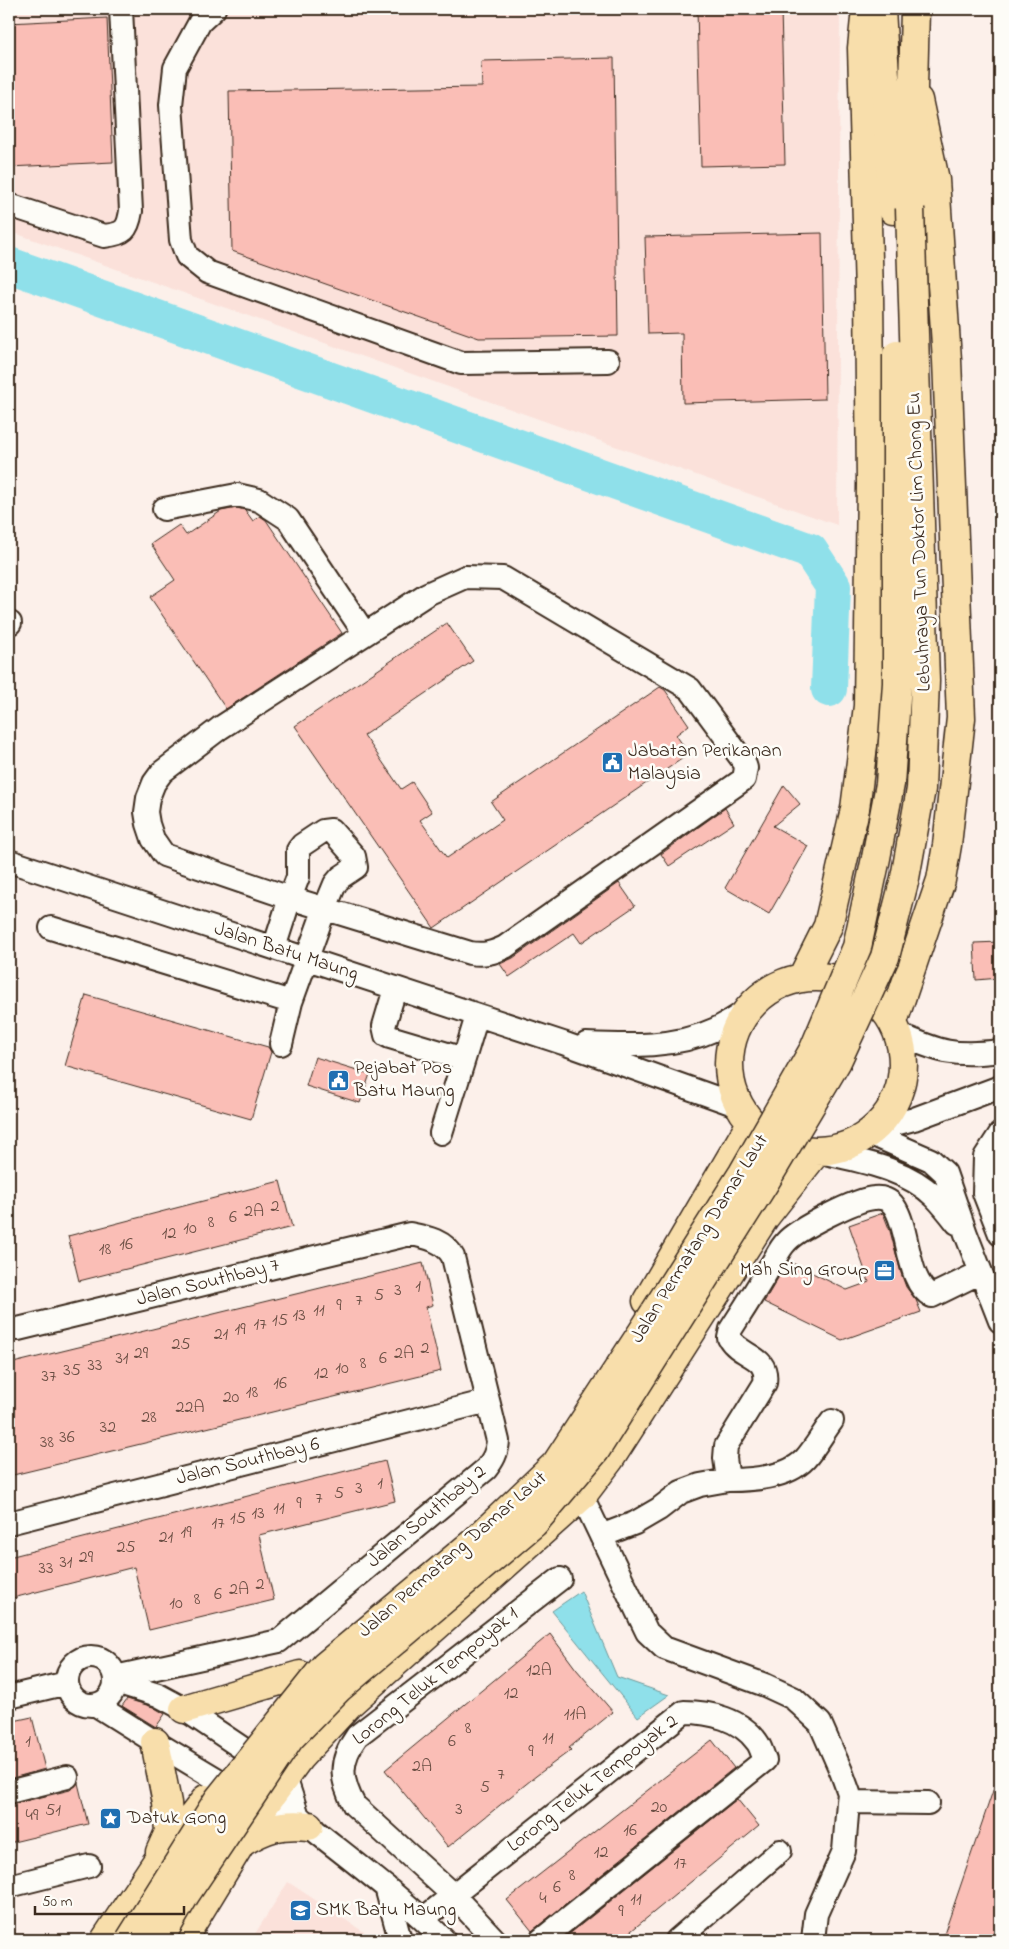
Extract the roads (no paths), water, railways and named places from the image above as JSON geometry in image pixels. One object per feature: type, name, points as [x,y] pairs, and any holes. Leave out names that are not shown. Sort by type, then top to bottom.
[{"type":"main road","points":[[802,978],[828,926],[855,809],[868,706],[871,482],[869,294],[862,48],[866,9]]},
{"type":"main road","name":"Lebuhraya Tun Doktor Lim Chong Eu","points":[[881,9],[901,209]]},
{"type":"main road","name":"Lebuhraya Tun Doktor Lim Chong Eu","points":[[825,1055],[857,947],[890,784],[897,683],[897,339],[901,209],[912,74],[915,9]]},
{"type":"main road","points":[[896,1028],[940,880],[947,844],[961,718],[946,350],[935,180],[912,74]]},
{"type":"main road","points":[[860,775],[875,810],[903,821],[933,807],[956,764]]},
{"type":"main road","points":[[823,977],[844,981],[864,991],[880,1004],[896,1028],[904,1061],[900,1088],[888,1113],[871,1132],[845,1147],[817,1152],[793,1148],[770,1139],[745,1115],[730,1082],[729,1056],[735,1030],[746,1011],[768,992],[781,985],[802,978],[823,977]]},
{"type":"main road","name":"Jalan Permatang Damar Laut","points":[[130,1940],[218,1800],[325,1666],[473,1543],[556,1464],[643,1332],[743,1173],[825,1055]]},
{"type":"main road","name":"Jalan Permatang Damar Laut","points":[[159,1940],[185,1895],[290,1738],[339,1688],[534,1523],[595,1451],[763,1185],[825,1055]]},
{"type":"main road","points":[[105,1940],[156,1863],[300,1675],[403,1589],[530,1475],[575,1422],[745,1115]]},
{"type":"main road","points":[[182,1940],[263,1807],[299,1758],[349,1704],[582,1496],[610,1459],[765,1217],[817,1152]]},
{"type":"main road","points":[[184,1709],[300,1675]]},
{"type":"main road","points":[[155,1742],[167,1803],[168,1832],[156,1863]]},
{"type":"main road","points":[[241,1843],[272,1827],[303,1821]]},
{"type":"street","points":[[9,205],[104,236],[119,234],[128,225],[131,211],[121,9]]},
{"type":"street","points":[[214,9],[200,22],[175,68],[172,115],[181,240],[187,256],[206,272],[461,363],[608,361]]},
{"type":"street","points":[[853,9],[862,48]]},
{"type":"street","points":[[164,509],[237,495],[259,500],[288,519],[365,634]]},
{"type":"street","points":[[465,577],[503,578],[690,689],[744,762],[746,773],[740,783],[505,947],[494,952],[470,953],[290,898],[164,855],[153,839],[146,812],[148,798],[154,783],[172,763],[220,728],[427,594],[465,577]]},
{"type":"street","points":[[274,948],[298,877],[298,850],[302,845],[323,831],[332,830],[354,856],[356,867],[341,877],[325,908],[291,1002],[281,1044]]},
{"type":"street","name":"Jalan Batu Maung","points":[[9,861],[562,1043],[745,1115]]},
{"type":"street","points":[[51,928],[291,1002]]},
{"type":"street","points":[[396,989],[384,1026],[386,1035],[464,1060]]},
{"type":"street","name":"Jalan Batu Maung","points":[[562,1043],[639,1046],[676,1042],[697,1037],[718,1028],[746,1011]]},
{"type":"street","points":[[440,1133],[477,1016]]},
{"type":"street","points":[[896,1028],[934,1049],[956,1054],[974,1055],[1000,1051]]},
{"type":"street","points":[[871,1132],[914,1119],[1000,1087]]},
{"type":"street","points":[[871,1132],[931,1160],[945,1173],[966,1234],[1000,1321]]},
{"type":"street","points":[[1000,1134],[985,1157],[984,1193],[1000,1234]]},
{"type":"street","points":[[817,1152],[881,1166],[908,1178],[934,1196],[966,1234]]},
{"type":"street","points":[[728,1480],[725,1458],[726,1446],[765,1383],[766,1373],[763,1364],[734,1345],[729,1338],[731,1329],[786,1242],[836,1211],[862,1200],[885,1198],[894,1206],[918,1282],[925,1292],[932,1296],[981,1272]]},
{"type":"street","name":"Jalan Southbay 2","points":[[116,1680],[279,1641],[486,1469],[493,1460],[497,1451],[498,1441],[453,1257],[448,1248],[422,1236],[410,1234],[398,1236]]},
{"type":"street","name":"Jalan Southbay 7","points":[[18,1329],[398,1236]]},
{"type":"street","name":"Jalan Southbay 6","points":[[9,1523],[488,1401]]},
{"type":"street","points":[[601,1536],[635,1523],[659,1509],[681,1492],[700,1485],[728,1480],[750,1480],[793,1468],[811,1451],[832,1421]]},
{"type":"street","points":[[582,1496],[647,1632],[664,1648],[765,1685],[793,1698],[820,1723],[842,1771],[849,1793],[844,1851],[816,1914],[813,1940]]},
{"type":"street","name":"Lorong Teluk Tempoyak 1","points":[[496,1940],[453,1896],[354,1805],[347,1792],[344,1778],[344,1763],[347,1750],[357,1736],[560,1579]]},
{"type":"street","points":[[85,1657],[105,1660],[114,1671],[116,1680],[110,1697],[96,1705],[80,1703],[69,1691],[67,1683],[69,1669],[85,1657]]},
{"type":"street","points":[[116,1680],[158,1695],[184,1709],[285,1776],[303,1821]]},
{"type":"street","points":[[9,1697],[67,1683]]},
{"type":"street","points":[[96,1705],[263,1807],[303,1821],[386,1887],[444,1940]]},
{"type":"street","name":"Lorong Teluk Tempoyak 2","points":[[423,1919],[684,1712],[703,1712],[724,1718],[748,1731],[758,1743],[765,1760],[542,1940]]},
{"type":"street","points":[[9,1792],[67,1777]]},
{"type":"street","points":[[848,1802],[928,1803]]},
{"type":"street","points":[[677,1940],[780,1850]]},
{"type":"street","points":[[9,1886],[89,1866]]},
{"type":"street","points":[[386,1887],[400,1940]]},
{"type":"water","points":[[581,1591],[617,1677],[669,1695],[638,1717],[552,1611]]},
{"type":"waterway","points":[[9,265],[810,551],[833,586],[829,689]]},
{"type":"place","name":"Jabatan Perikanan Malaysia","points":[[612,763]]},
{"type":"place","name":"Pejabat Pos Batu Maung","points":[[338,1080]]},
{"type":"place","name":"Mah Sing Group","points":[[885,1270]]},
{"type":"place","name":"Datuk Gong","points":[[111,1818]]},
{"type":"place","name":"SMK Batu Maung","points":[[300,1910]]}]
